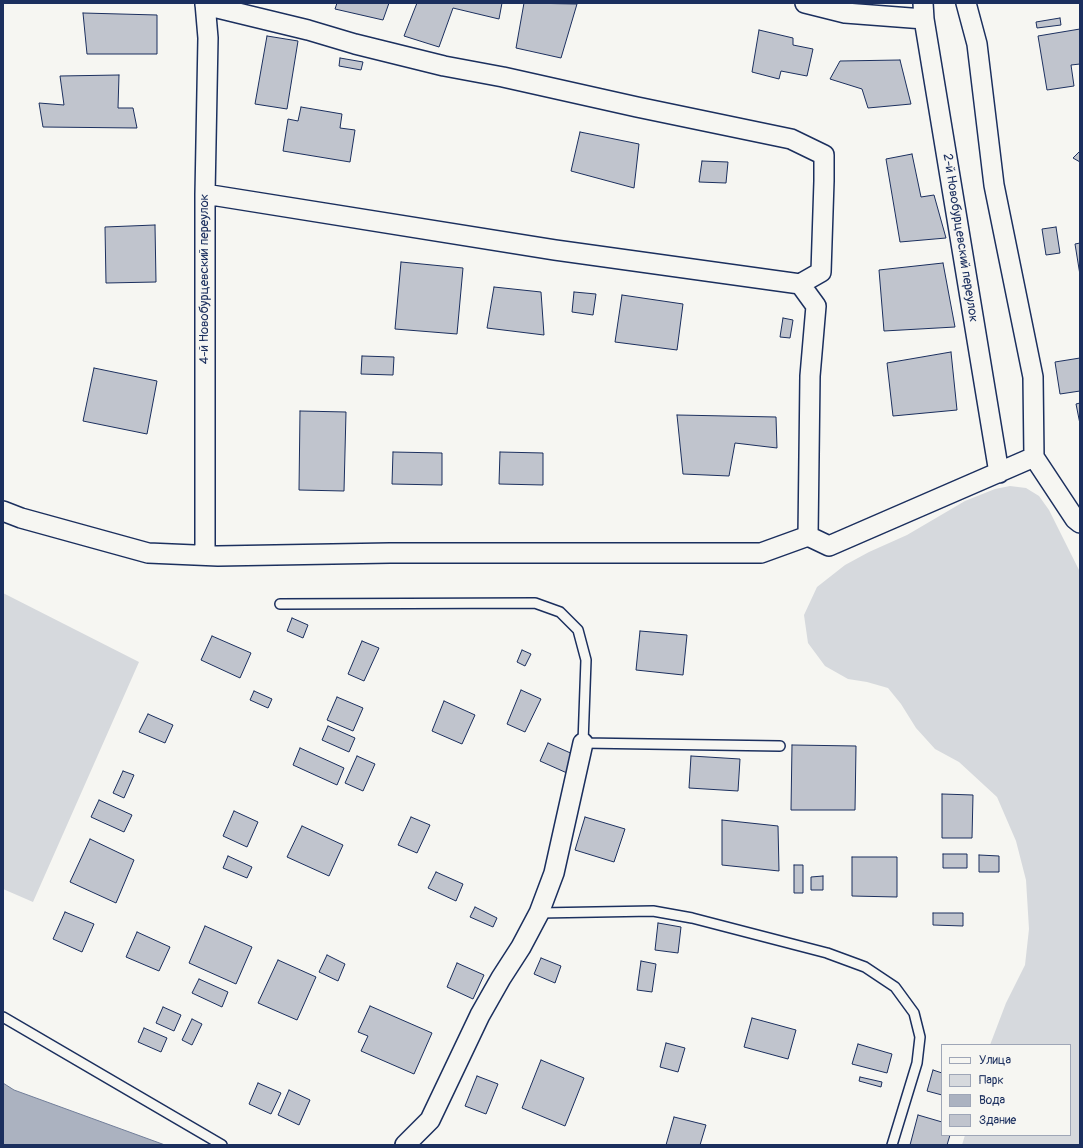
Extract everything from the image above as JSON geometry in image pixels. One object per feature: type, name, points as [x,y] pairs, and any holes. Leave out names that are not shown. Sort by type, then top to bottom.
[{"type":"street","points":[[805,3],[845,13],[923,11]]},
{"type":"street","points":[[966,3],[978,44],[994,185],[1033,376],[1034,457],[1075,519],[1080,523]]},
{"type":"street","points":[[205,4],[444,66],[503,77],[791,140],[824,155],[821,272],[800,284],[555,250],[205,194]]},
{"type":"street","name":"4-й Новобурцевский переулок","points":[[204,555],[205,194],[208,38],[205,4]]},
{"type":"street","name":"2-й Новобурцевский переулок","points":[[923,11],[999,472]]},
{"type":"street","points":[[800,284],[816,306],[810,376],[808,536]]},
{"type":"street","points":[[3,511],[21,518],[148,553],[204,555],[390,553],[760,553],[808,536],[829,546],[1034,457]]},
{"type":"street","points":[[405,1145],[430,1120],[480,1015],[501,978],[521,948],[539,913],[554,873],[583,743]]},
{"type":"lane","points":[[280,604],[535,603],[560,612],[578,630],[586,660],[583,743],[780,746]]},
{"type":"lane","points":[[539,913],[653,911],[692,918],[827,953],[866,967],[895,987],[914,1013],[920,1037],[917,1063],[892,1145]]},
{"type":"lane","points":[[3,1017],[222,1145]]},
{"type":"green space","points":[[1010,486],[1026,488],[1039,496],[1049,510],[1080,572],[1080,1145],[962,1145],[965,1136],[1071,1136],[1071,1044],[990,1044],[1006,1003],[1025,965],[1029,929],[1026,880],[1016,841],[997,797],[959,762],[935,749],[916,728],[901,704],[888,688],[867,682],[848,679],[825,666],[808,643],[804,615],[817,587],[845,565],[869,552],[907,535],[965,501],[995,489]]},
{"type":"green space","points":[[3,593],[139,662],[33,902],[3,889]]},
{"type":"water","points":[[3,1083],[14,1090],[165,1145],[3,1145]]},
{"type":"building","points":[[337,3],[389,3],[383,20],[335,9]]},
{"type":"building","points":[[417,3],[502,3],[499,19],[453,8],[439,47],[404,36]]},
{"type":"building","points":[[524,3],[577,4],[561,58],[516,48]]},
{"type":"building","points":[[83,13],[157,15],[157,54],[87,54]]},
{"type":"building","points":[[1060,18],[1061,25],[1037,28],[1036,22]]},
{"type":"building","points":[[1080,29],[1080,64],[1071,65],[1074,86],[1047,90],[1038,36]]},
{"type":"building","points":[[759,30],[793,38],[793,45],[813,49],[807,76],[781,71],[779,79],[752,72]]},
{"type":"building","points":[[267,36],[298,41],[287,109],[255,104]]},
{"type":"building","points":[[340,58],[363,62],[361,70],[339,66]]},
{"type":"building","points":[[900,60],[911,104],[868,108],[862,89],[830,79],[840,61]]},
{"type":"building","points":[[119,75],[118,108],[133,108],[137,128],[43,127],[39,103],[64,105],[60,76]]},
{"type":"building","points":[[301,107],[342,114],[340,128],[355,130],[350,162],[283,151],[288,119],[298,121]]},
{"type":"building","points":[[580,132],[639,144],[634,188],[571,171]]},
{"type":"building","points":[[1080,151],[1080,162],[1073,158]]},
{"type":"building","points":[[912,154],[921,197],[934,195],[946,238],[900,242],[886,159]]},
{"type":"building","points":[[702,161],[728,162],[726,183],[699,182]]},
{"type":"building","points":[[155,225],[156,282],[106,283],[105,227]]},
{"type":"building","points":[[1056,227],[1060,253],[1046,255],[1042,229]]},
{"type":"building","points":[[1080,243],[1080,275],[1075,244]]},
{"type":"building","points":[[401,262],[463,268],[457,334],[395,329]]},
{"type":"building","points":[[943,263],[955,327],[884,331],[879,270]]},
{"type":"building","points":[[494,287],[541,292],[544,335],[487,328]]},
{"type":"building","points":[[574,292],[596,294],[593,315],[572,312]]},
{"type":"building","points":[[622,295],[683,304],[677,350],[615,342]]},
{"type":"building","points":[[783,318],[793,320],[790,338],[780,337]]},
{"type":"building","points":[[951,352],[957,410],[893,416],[887,363]]},
{"type":"building","points":[[362,356],[394,357],[393,375],[361,374]]},
{"type":"building","points":[[1080,358],[1080,391],[1060,394],[1055,362]]},
{"type":"building","points":[[94,368],[157,381],[147,434],[83,421]]},
{"type":"building","points":[[1080,403],[1080,424],[1076,404]]},
{"type":"building","points":[[300,411],[346,412],[344,491],[299,490]]},
{"type":"building","points":[[677,415],[776,417],[777,448],[735,443],[729,476],[683,474]]},
{"type":"building","points":[[393,452],[442,453],[442,485],[392,484]]},
{"type":"building","points":[[500,452],[543,453],[543,485],[499,484]]},
{"type":"building","points":[[292,618],[308,625],[303,638],[287,631]]},
{"type":"building","points":[[640,631],[687,635],[683,675],[636,670]]},
{"type":"building","points":[[212,636],[251,653],[240,678],[201,660]]},
{"type":"building","points":[[362,641],[379,648],[364,681],[348,674]]},
{"type":"building","points":[[522,650],[531,654],[525,666],[517,662]]},
{"type":"building","points":[[521,690],[541,699],[525,732],[507,724]]},
{"type":"building","points":[[254,691],[272,699],[268,708],[250,700]]},
{"type":"building","points":[[337,697],[363,708],[353,731],[327,720]]},
{"type":"building","points":[[444,701],[475,715],[462,744],[432,731]]},
{"type":"building","points":[[148,714],[173,725],[165,743],[139,732]]},
{"type":"building","points":[[328,726],[355,738],[349,752],[322,740]]},
{"type":"building","points":[[548,743],[575,755],[567,773],[540,761]]},
{"type":"building","points":[[792,745],[856,746],[855,810],[791,810]]},
{"type":"building","points":[[300,748],[344,768],[337,785],[293,765]]},
{"type":"building","points":[[357,756],[375,764],[363,791],[345,783]]},
{"type":"building","points":[[691,756],[740,759],[738,791],[689,788]]},
{"type":"building","points":[[123,771],[134,775],[124,798],[113,793]]},
{"type":"building","points":[[942,794],[973,795],[972,838],[942,838]]},
{"type":"building","points":[[99,800],[132,815],[124,832],[91,817]]},
{"type":"building","points":[[234,811],[258,822],[247,847],[223,836]]},
{"type":"building","points":[[411,817],[430,825],[417,853],[398,845]]},
{"type":"building","points":[[585,817],[625,829],[614,862],[575,850]]},
{"type":"building","points":[[722,820],[778,826],[779,871],[722,865]]},
{"type":"building","points":[[302,826],[343,845],[329,876],[287,857]]},
{"type":"building","points":[[90,839],[134,860],[116,903],[70,882]]},
{"type":"building","points":[[943,854],[967,854],[967,868],[943,868]]},
{"type":"building","points":[[979,855],[999,856],[999,872],[979,872]]},
{"type":"building","points":[[228,856],[252,867],[247,878],[223,868]]},
{"type":"building","points":[[852,857],[897,857],[897,897],[852,896]]},
{"type":"building","points":[[794,865],[803,865],[803,893],[794,893]]},
{"type":"building","points":[[436,872],[463,884],[456,901],[428,888]]},
{"type":"building","points":[[823,876],[823,890],[811,890],[811,877]]},
{"type":"building","points":[[475,907],[497,918],[493,927],[470,917]]},
{"type":"building","points":[[65,912],[94,924],[82,952],[53,939]]},
{"type":"building","points":[[933,913],[963,913],[963,926],[933,925]]},
{"type":"building","points":[[658,923],[681,927],[678,953],[655,950]]},
{"type":"building","points":[[205,926],[252,947],[236,984],[189,963]]},
{"type":"building","points":[[137,932],[170,947],[159,971],[126,957]]},
{"type":"building","points":[[327,955],[345,964],[338,981],[319,972]]},
{"type":"building","points":[[541,958],[561,966],[555,983],[534,974]]},
{"type":"building","points":[[278,960],[316,977],[297,1020],[258,1003]]},
{"type":"building","points":[[641,961],[656,964],[652,992],[637,990]]},
{"type":"building","points":[[457,963],[484,975],[473,999],[447,987]]},
{"type":"building","points":[[199,979],[228,992],[222,1007],[192,993]]},
{"type":"building","points":[[370,1006],[432,1033],[414,1074],[361,1051],[368,1036],[358,1032]]},
{"type":"building","points":[[163,1007],[181,1015],[174,1031],[156,1023]]},
{"type":"building","points":[[752,1018],[796,1030],[788,1059],[744,1047]]},
{"type":"building","points":[[192,1019],[202,1024],[192,1045],[182,1040]]},
{"type":"building","points":[[144,1028],[167,1038],[161,1052],[138,1042]]},
{"type":"building","points":[[666,1043],[685,1048],[678,1072],[660,1067]]},
{"type":"building","points":[[858,1044],[892,1054],[887,1073],[852,1064]]},
{"type":"building","points":[[541,1060],[584,1078],[565,1126],[522,1108]]},
{"type":"building","points":[[933,1070],[941,1073],[941,1095],[927,1091]]},
{"type":"building","points":[[477,1076],[498,1084],[486,1114],[465,1106]]},
{"type":"building","points":[[860,1077],[882,1082],[881,1087],[859,1081]]},
{"type":"building","points":[[258,1083],[281,1093],[271,1114],[249,1104]]},
{"type":"building","points":[[289,1090],[310,1100],[299,1125],[278,1115]]},
{"type":"building","points":[[918,1115],[941,1122],[941,1136],[950,1136],[947,1145],[910,1145]]},
{"type":"building","points":[[674,1117],[706,1125],[700,1145],[666,1145]]}]
